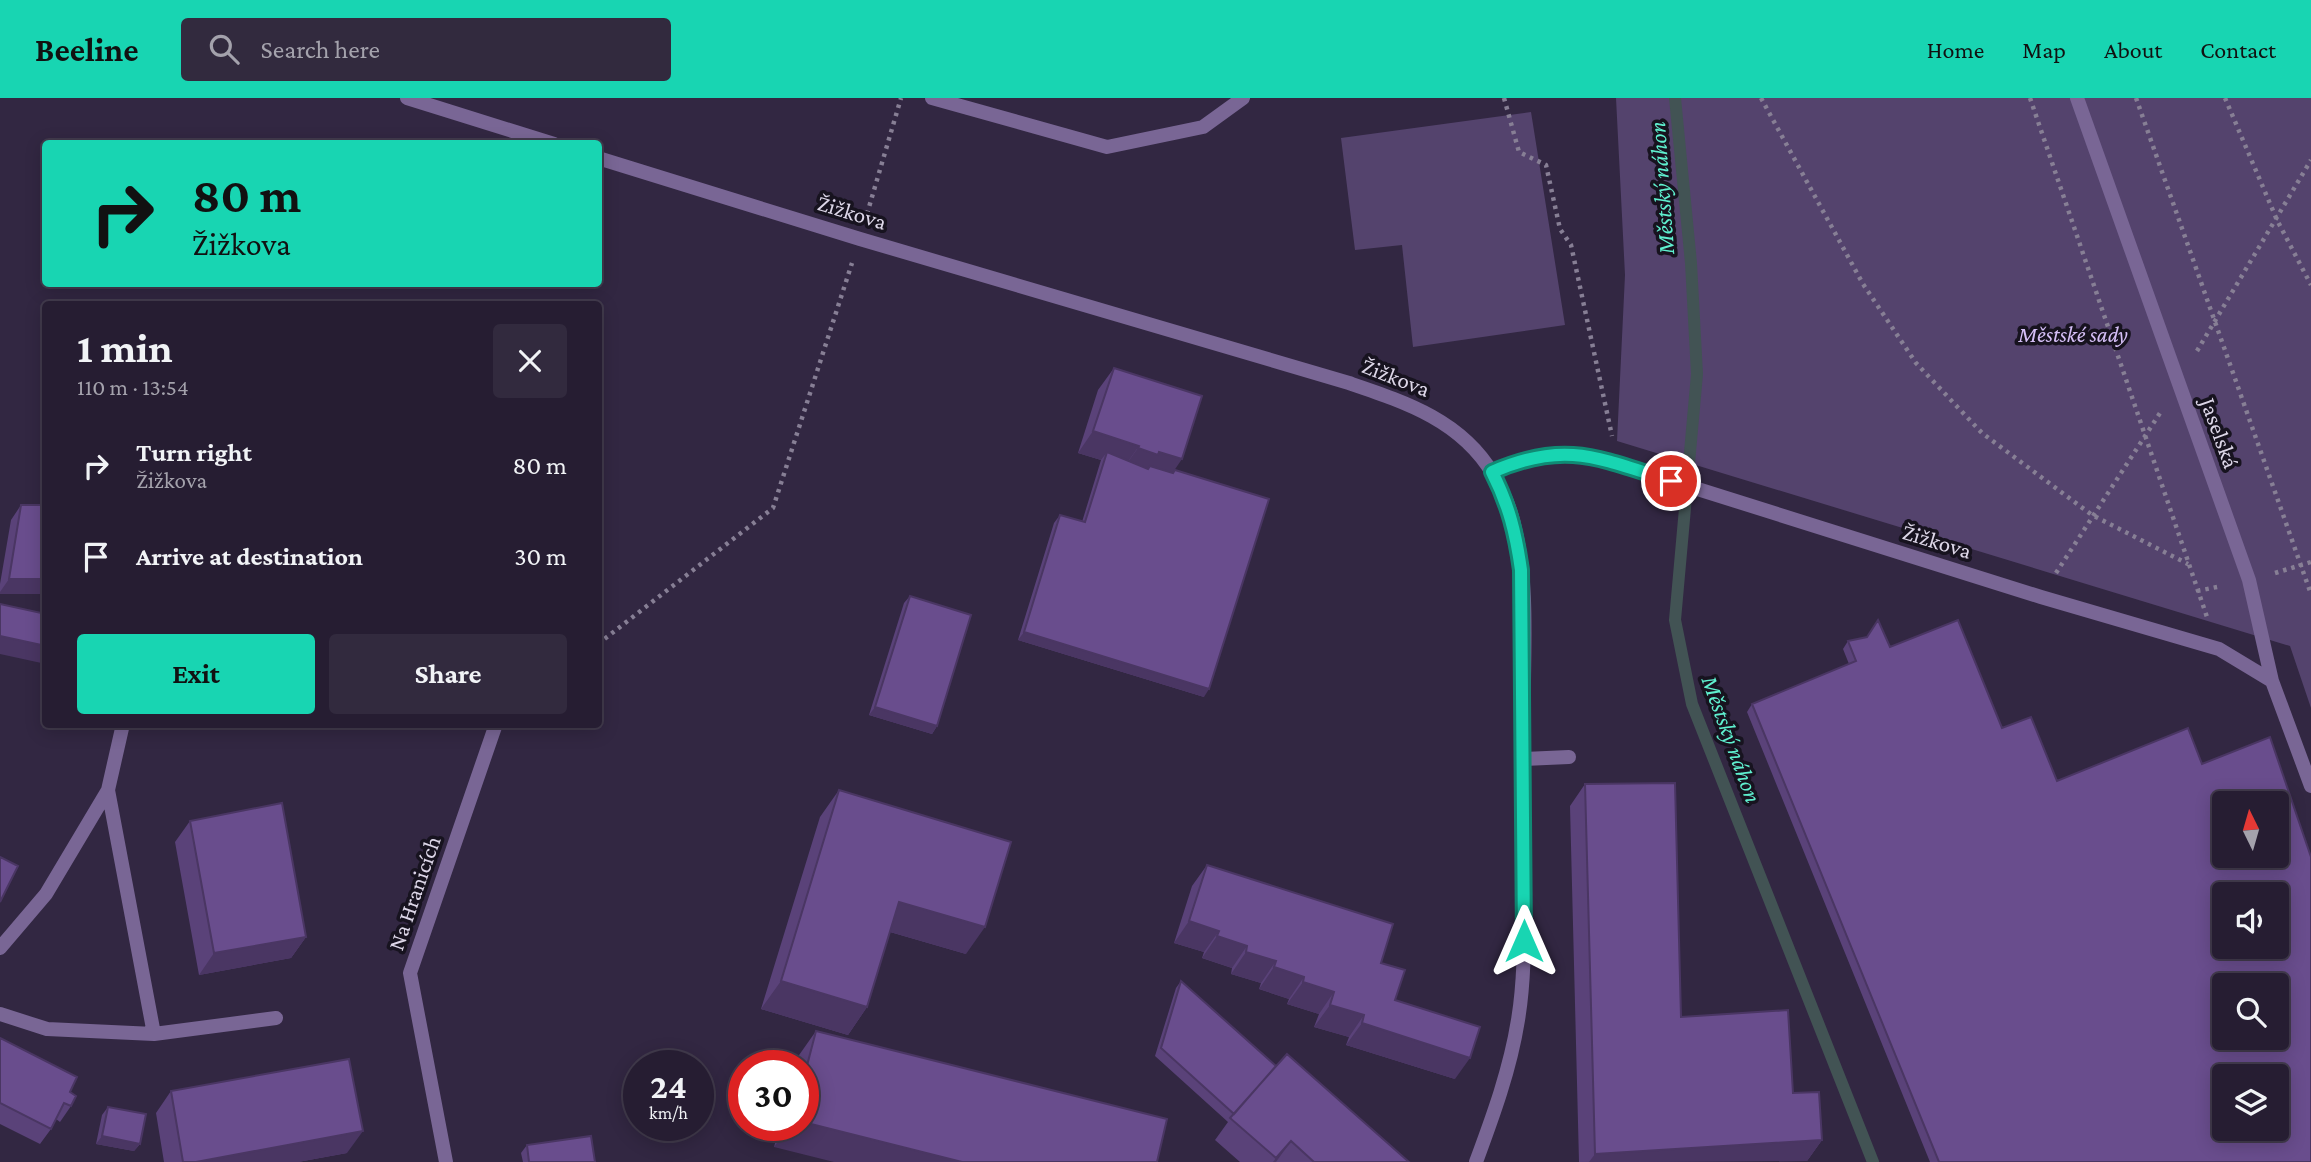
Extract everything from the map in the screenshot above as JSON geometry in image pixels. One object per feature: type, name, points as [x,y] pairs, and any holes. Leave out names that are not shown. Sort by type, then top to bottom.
[{"type":"street","points":[[407,98],[541,140]]},
{"type":"street","points":[[932,98],[1107,147],[1203,127],[1243,98]]},
{"type":"street","name":"Jaselská","points":[[2077,98],[2249,580],[2272,681],[2311,786]]},
{"type":"street","name":"Žižkova","points":[[602,159],[1416,405],[1454,430],[1492,472],[1525,458],[1555,453],[1580,455],[1618,464],[2040,597],[2219,649],[2272,681]]},
{"type":"street","points":[[1476,1162],[1501,1096],[1518,1020],[1523,964],[1521,570],[1517,534],[1508,504],[1492,472]]},
{"type":"street","points":[[0,948],[46,894],[108,790],[122,728]]},
{"type":"street","name":"Na Hranicích","points":[[446,1162],[410,974],[495,728]]},
{"type":"street","points":[[1524,759],[1569,757]]},
{"type":"street","points":[[108,790],[154,1034]]},
{"type":"street","points":[[0,1014],[47,1029],[154,1034],[276,1018]]},
{"type":"path","points":[[602,641],[773,508],[860,239],[901,98]]},
{"type":"path","points":[[1504,98],[1519,152],[1546,165],[1560,229],[1571,245],[1618,464]]},
{"type":"path","points":[[1761,98],[1863,284],[1916,363],[1982,433],[2092,515],[2188,564]]},
{"type":"path","points":[[2030,98],[2219,649]]},
{"type":"path","points":[[2136,98],[2311,594]]},
{"type":"path","points":[[2225,98],[2277,220],[2311,285]]},
{"type":"path","points":[[2049,583],[2145,437],[2311,160]]},
{"type":"green space","name":"Městské sady","points":[[1616,98],[2311,98],[2311,708],[2290,646],[1617,441],[1625,275]]},
{"type":"green space","points":[[1531,112],[1565,325],[1413,347],[1402,245],[1355,250],[1341,138]]},
{"type":"building","points":[[1114,368],[1202,396],[1182,459],[1159,452],[1158,455],[1093,431]]},
{"type":"building","points":[[1107,452],[1148,469],[1150,466],[1173,473],[1175,470],[1269,499],[1209,689],[1024,632],[1060,515],[1085,522]]},
{"type":"building","points":[[21,505],[42,505],[42,579],[9,579]]},
{"type":"building","points":[[910,596],[971,615],[937,726],[875,707]]},
{"type":"building","points":[[0,604],[42,613],[42,645],[0,636]]},
{"type":"building","points":[[1878,620],[1890,647],[1958,620],[2002,728],[2031,717],[2057,781],[2188,728],[2202,764],[2270,737],[2288,791],[2212,791],[2212,868],[2289,868],[2289,793],[2311,857],[2311,1162],[1939,1162],[1752,704],[1856,661],[1848,641],[1867,637]]},
{"type":"building","points":[[1675,783],[1681,1017],[1788,1010],[1793,1093],[1819,1092],[1822,1140],[1595,1154],[1585,784]]},
{"type":"building","points":[[839,790],[1011,842],[985,927],[899,902],[867,1007],[781,981]]},
{"type":"building","points":[[282,803],[306,937],[214,953],[190,821]]},
{"type":"building","points":[[0,857],[18,866],[0,902]]},
{"type":"building","points":[[1207,865],[1393,924],[1381,963],[1405,970],[1395,1000],[1480,1027],[1470,1058],[1362,1023],[1364,1015],[1330,1005],[1334,992],[1303,982],[1304,977],[1274,967],[1276,961],[1246,952],[1247,946],[1217,936],[1219,931],[1189,921]]},
{"type":"building","points":[[1181,981],[1276,1066],[1234,1114],[1161,1048]]},
{"type":"building","points":[[816,1031],[1167,1119],[1157,1162],[962,1162],[819,1126],[819,1050],[811,1050]]},
{"type":"building","points":[[0,1038],[77,1077],[70,1092],[76,1096],[71,1106],[64,1103],[51,1129],[0,1103]]},
{"type":"building","points":[[1287,1054],[1409,1162],[1314,1162],[1291,1141],[1276,1158],[1230,1118]]},
{"type":"building","points":[[349,1059],[363,1131],[196,1162],[183,1162],[171,1091]]},
{"type":"building","points":[[108,1107],[146,1114],[140,1144],[102,1136]]},
{"type":"building","points":[[591,1136],[595,1162],[529,1162],[527,1145]]},
{"type":"waterway","name":"Městský náhon","points":[[1675,98],[1691,263],[1697,374],[1675,620],[1692,704],[1873,1162]]},
{"type":"route","points":[[1524,941],[1521,570],[1517,534],[1508,504],[1492,472],[1525,458],[1555,453],[1580,455],[1618,464],[1671,481]]}]
